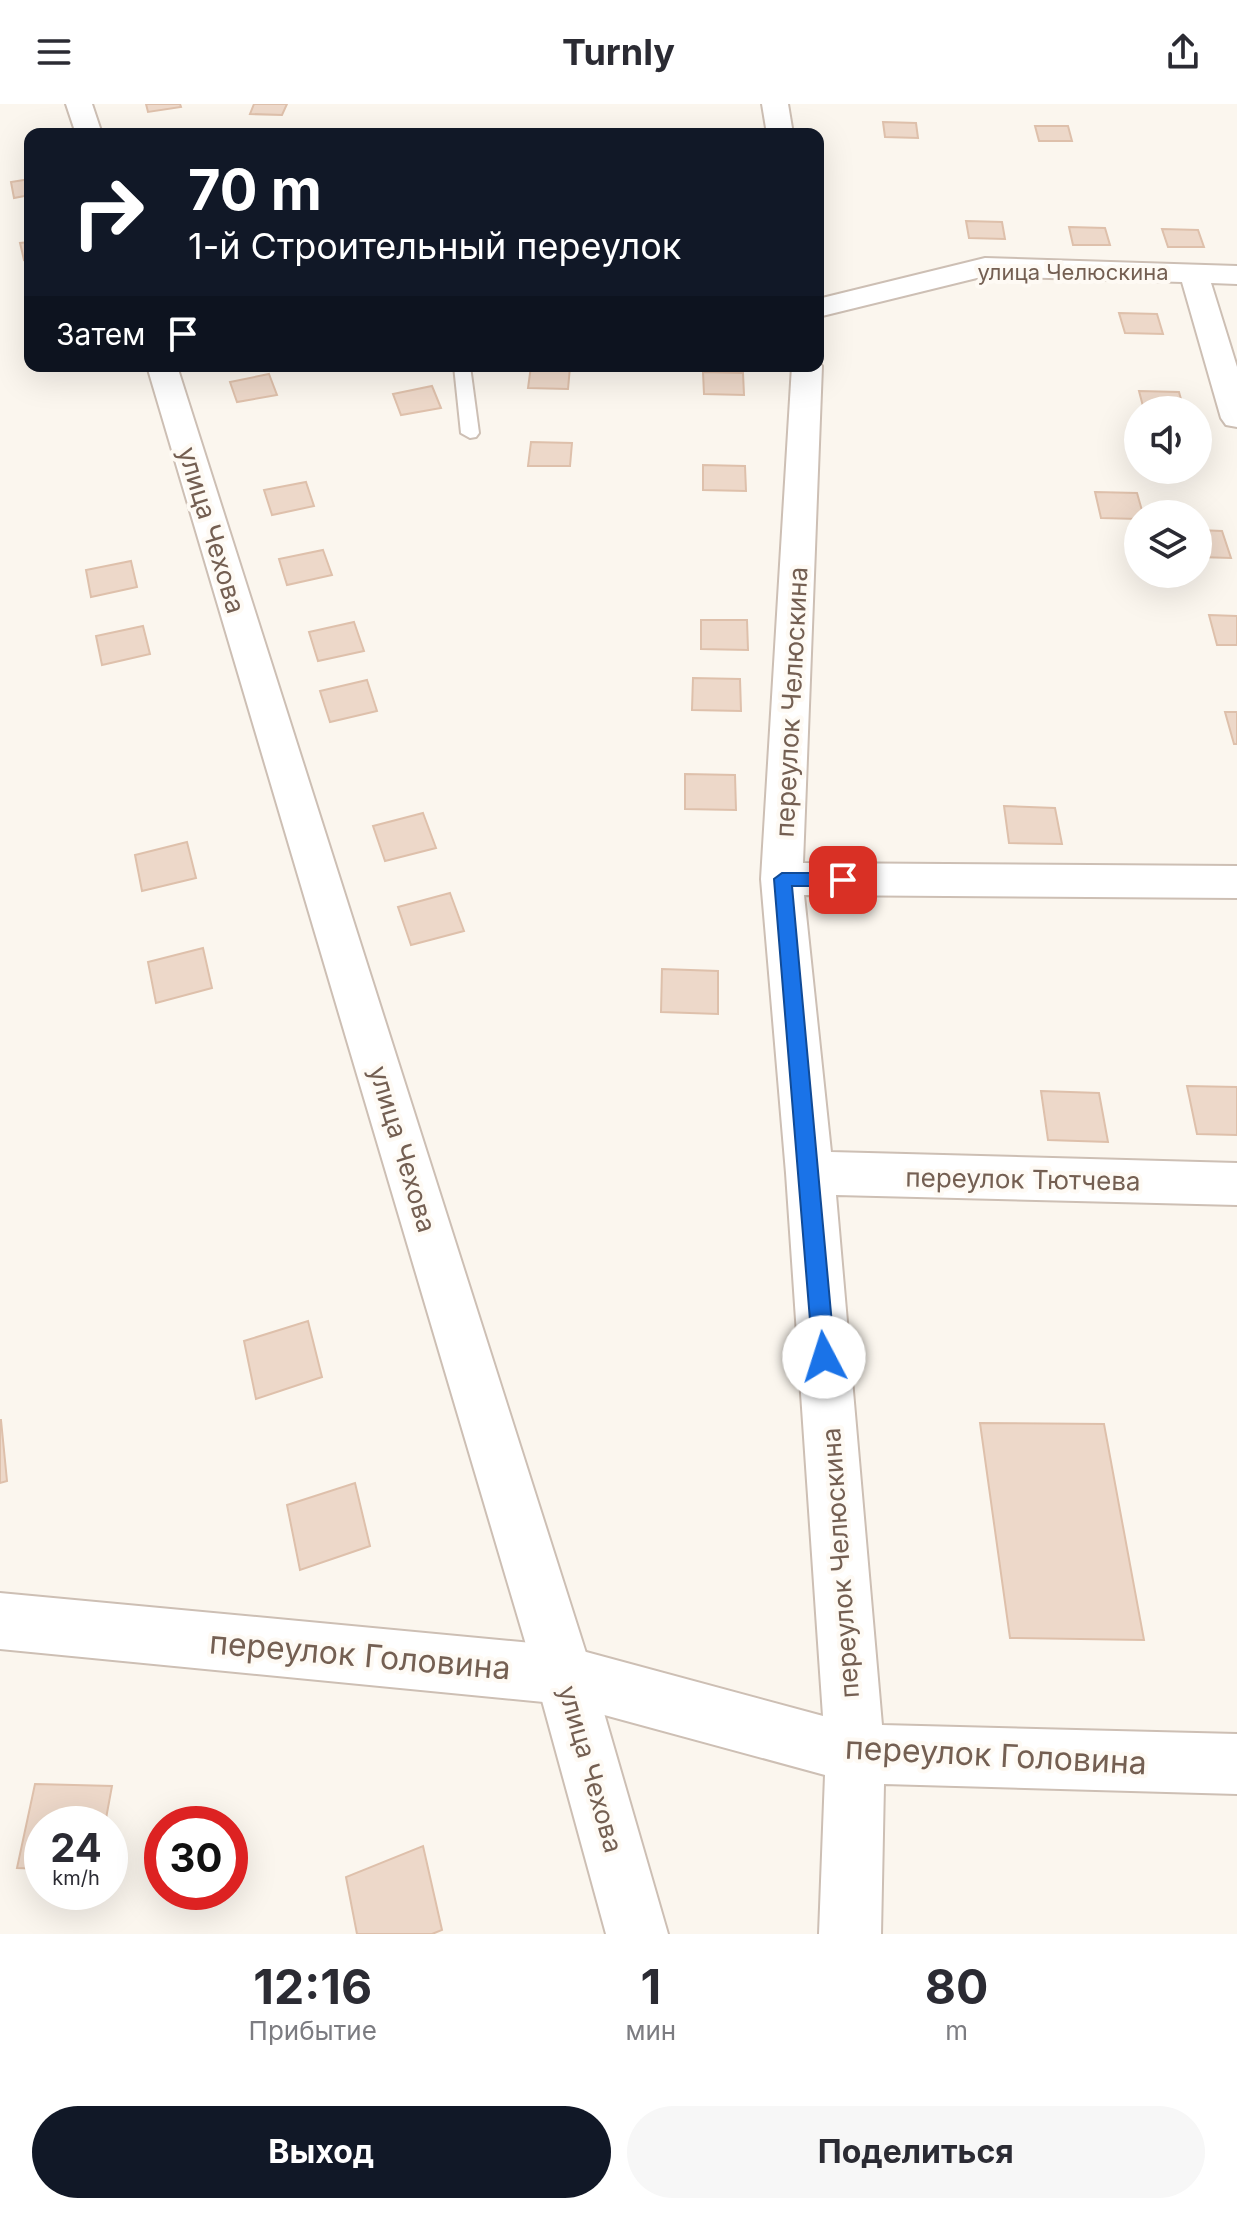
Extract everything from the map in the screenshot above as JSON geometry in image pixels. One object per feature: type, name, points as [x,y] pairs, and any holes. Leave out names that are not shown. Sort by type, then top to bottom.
[{"type":"street","points":[[79,104],[87,128]]},
{"type":"street","points":[[775,104],[779,128]]},
{"type":"street","name":"улица Челюскина","points":[[824,307],[985,267],[1237,275]]},
{"type":"street","points":[[1194,273],[1237,418]]},
{"type":"street","name":"улица Чехова","points":[[164,372],[564,1675],[637,1934]]},
{"type":"street","name":"переулок Челюскина","points":[[807,372],[782,879],[810,1173],[855,1754],[850,1934]]},
{"type":"street","points":[[782,879],[1237,882]]},
{"type":"street","name":"переулок Тютчева","points":[[810,1173],[1237,1184]]},
{"type":"street","name":"переулок Головина","points":[[0,1621],[564,1675],[855,1754],[1237,1764]]},
{"type":"lane","points":[[463,372],[470,433]]},
{"type":"building","points":[[146,104],[180,104],[181,107],[148,112]]},
{"type":"building","points":[[254,104],[287,104],[282,115],[250,114]]},
{"type":"building","points":[[883,122],[916,123],[918,138],[885,137]]},
{"type":"building","points":[[1035,126],[1068,126],[1072,141],[1039,141]]},
{"type":"building","points":[[24,180],[24,196],[14,198],[11,182]]},
{"type":"building","points":[[966,221],[1002,222],[1005,239],[969,238]]},
{"type":"building","points":[[1069,227],[1105,228],[1110,245],[1073,245]]},
{"type":"building","points":[[1162,229],[1198,230],[1204,247],[1168,247]]},
{"type":"building","points":[[1119,313],[1157,314],[1163,334],[1125,333]]},
{"type":"building","points":[[530,372],[570,372],[568,389],[528,388]]},
{"type":"building","points":[[703,372],[743,373],[744,395],[704,394]]},
{"type":"building","points":[[269,374],[277,395],[237,402],[230,382]]},
{"type":"building","points":[[432,386],[441,408],[401,415],[393,394]]},
{"type":"building","points":[[1139,391],[1179,392],[1180,396],[1140,396]]},
{"type":"building","points":[[531,442],[572,443],[570,466],[528,466]]},
{"type":"building","points":[[703,465],[745,466],[746,491],[703,490]]},
{"type":"building","points":[[306,482],[314,506],[272,515],[264,490]]},
{"type":"building","points":[[1095,492],[1137,493],[1139,500],[1124,500],[1124,519],[1101,518]]},
{"type":"building","points":[[1212,531],[1222,531],[1231,558],[1212,557]]},
{"type":"building","points":[[323,550],[332,575],[287,585],[279,559]]},
{"type":"building","points":[[131,561],[137,587],[91,597],[86,570]]},
{"type":"building","points":[[1209,615],[1237,616],[1237,645],[1217,645]]},
{"type":"building","points":[[701,620],[747,620],[748,650],[701,649]]},
{"type":"building","points":[[354,622],[364,651],[318,661],[309,632]]},
{"type":"building","points":[[143,626],[150,654],[102,665],[96,636]]},
{"type":"building","points":[[693,678],[740,679],[741,711],[692,710]]},
{"type":"building","points":[[367,680],[377,711],[330,722],[320,691]]},
{"type":"building","points":[[1225,712],[1237,712],[1237,744],[1234,744]]},
{"type":"building","points":[[685,774],[735,775],[736,810],[685,809]]},
{"type":"building","points":[[1004,806],[1055,808],[1062,844],[1009,843]]},
{"type":"building","points":[[423,813],[436,848],[385,861],[373,826]]},
{"type":"building","points":[[187,842],[196,878],[142,891],[135,855]]},
{"type":"building","points":[[450,893],[464,931],[411,945],[398,907]]},
{"type":"building","points":[[203,948],[212,988],[156,1003],[148,962]]},
{"type":"building","points":[[662,969],[718,971],[718,1014],[661,1012]]},
{"type":"building","points":[[1187,1086],[1237,1087],[1237,1135],[1197,1134]]},
{"type":"building","points":[[1041,1091],[1099,1093],[1108,1142],[1048,1140]]},
{"type":"building","points":[[308,1321],[322,1377],[256,1399],[244,1341]]},
{"type":"building","points":[[0,1420],[7,1481],[0,1483]]},
{"type":"building","points":[[980,1423],[1104,1424],[1144,1640],[1010,1638]]},
{"type":"building","points":[[355,1483],[370,1546],[300,1570],[287,1505]]},
{"type":"building","points":[[35,1784],[112,1786],[108,1806],[30,1806]]},
{"type":"building","points":[[24,1835],[24,1868],[17,1868]]},
{"type":"building","points":[[423,1846],[442,1930],[432,1934],[357,1934],[346,1877]]},
{"type":"route","points":[[824,1357],[782,879],[843,880]]}]
